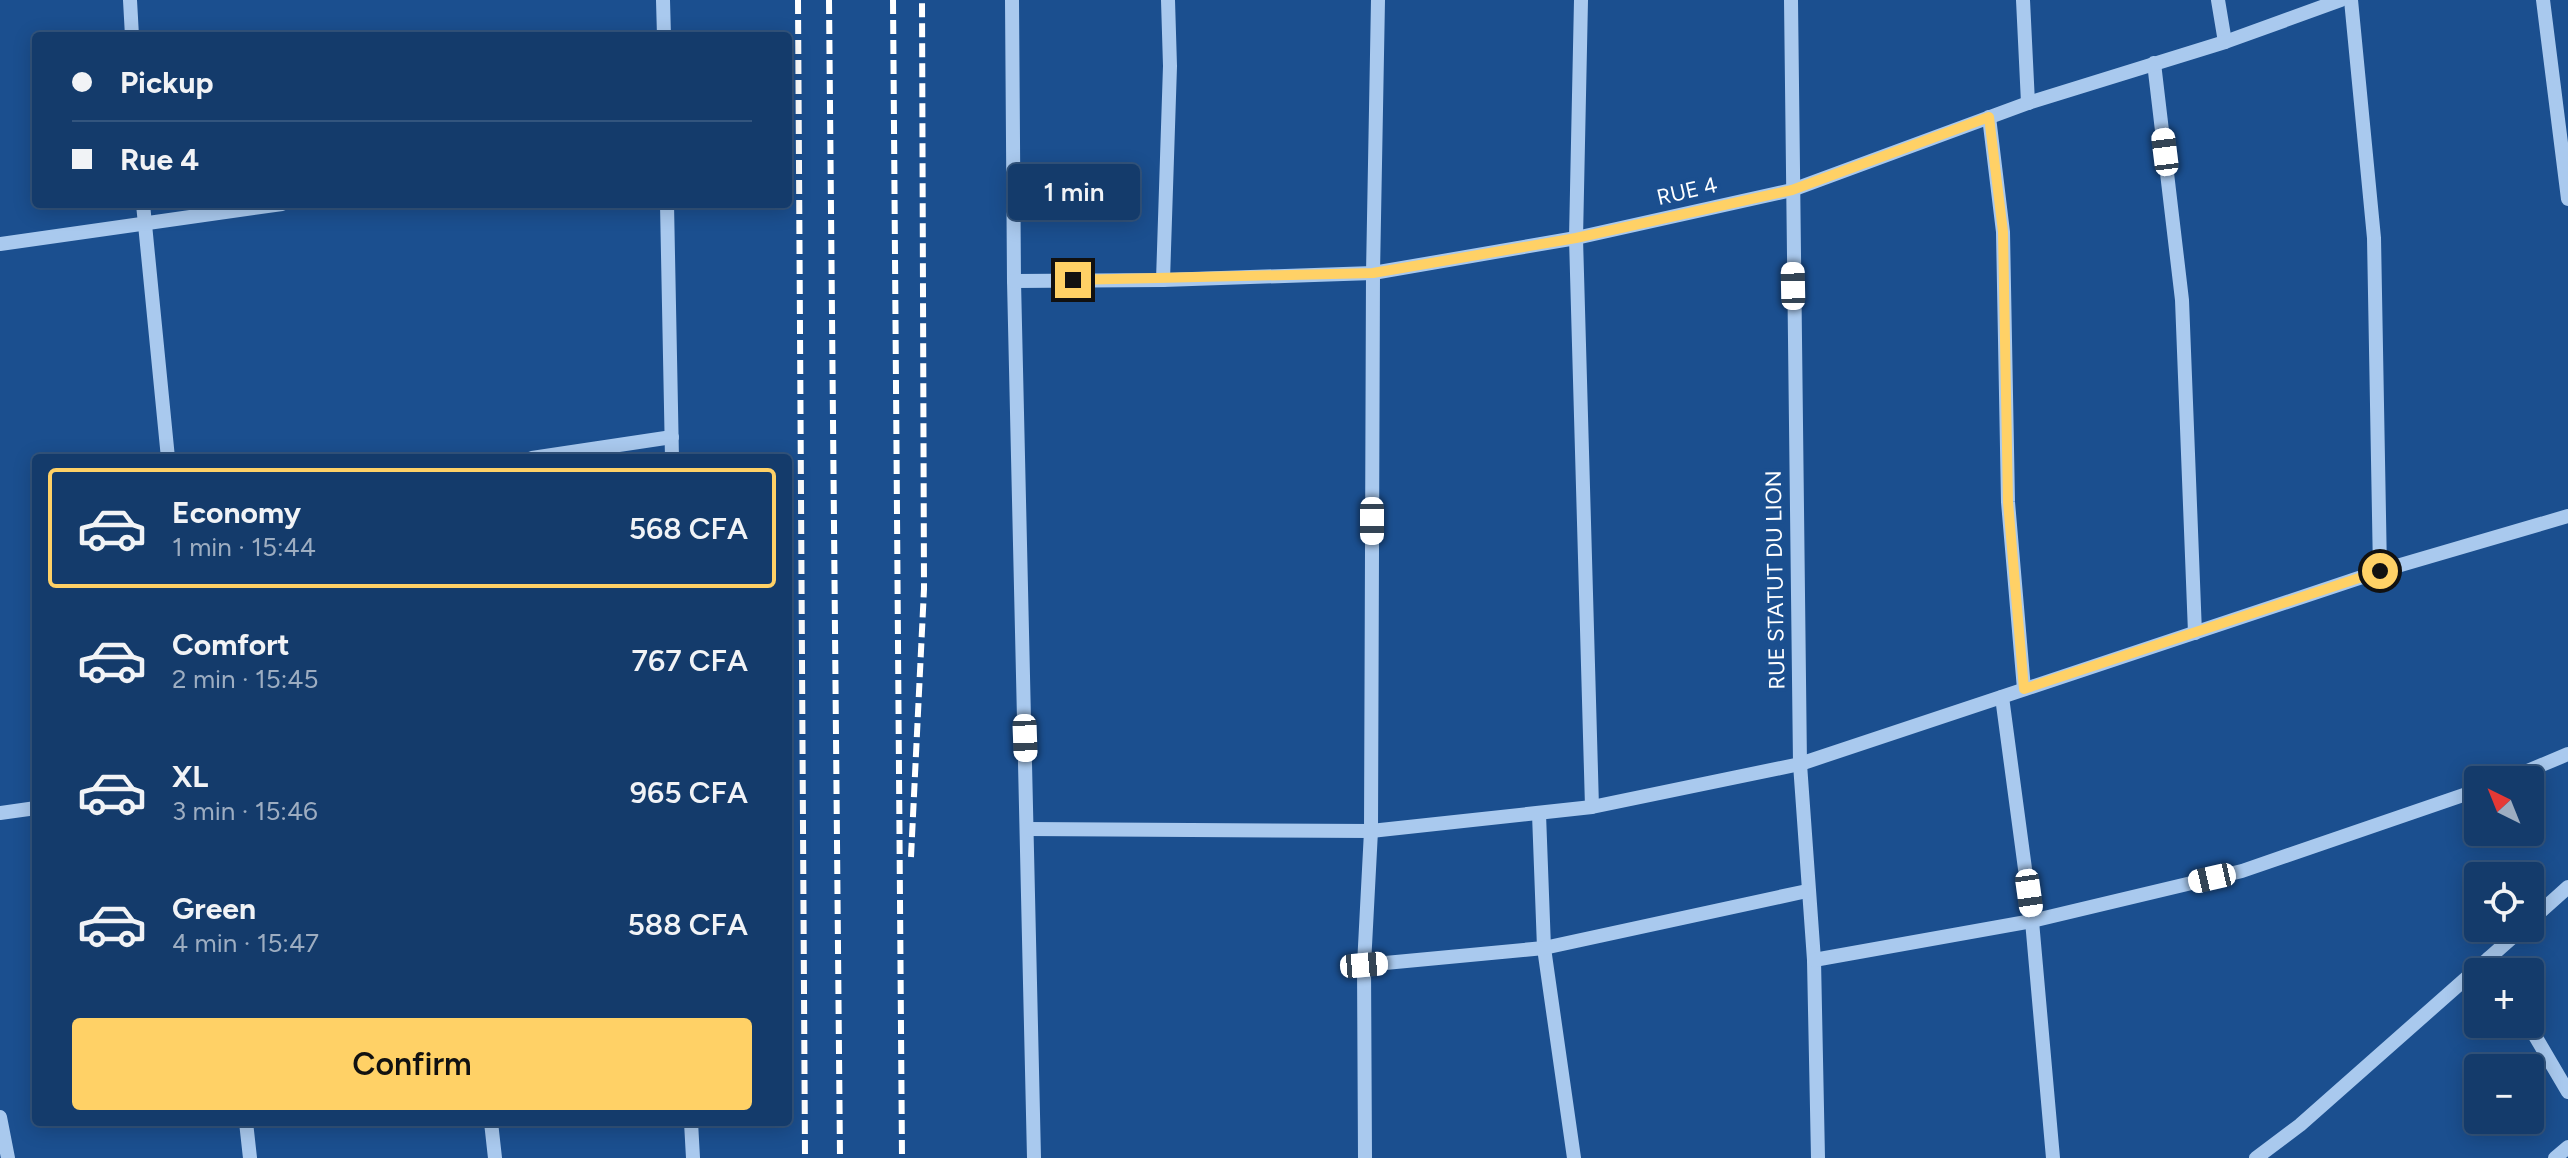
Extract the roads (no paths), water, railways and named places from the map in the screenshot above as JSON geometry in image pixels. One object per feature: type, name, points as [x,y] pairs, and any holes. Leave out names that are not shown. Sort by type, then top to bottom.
[{"type":"street","points":[[130,0],[132,32]]},
{"type":"street","points":[[663,0],[664,32]]},
{"type":"street","points":[[1012,0],[1014,281],[1034,1158]]},
{"type":"street","points":[[1163,280],[1170,66],[1168,0]]},
{"type":"street","points":[[1365,1158],[1364,965],[1371,831],[1373,273],[1378,0]]},
{"type":"street","points":[[1581,0],[1576,238],[1592,807]]},
{"type":"street","name":"RUE STATUT DU LION","points":[[1791,0],[1800,764],[1814,960],[1818,1158]]},
{"type":"street","points":[[2023,0],[2028,103]]},
{"type":"street","points":[[2218,0],[2225,42]]},
{"type":"street","name":"RUE 4","points":[[1014,281],[1373,273],[1576,238],[1792,190],[2028,103],[2225,42],[2341,0]]},
{"type":"street","points":[[2351,0],[2374,238],[2380,571]]},
{"type":"street","points":[[2543,0],[2568,199]]},
{"type":"street","points":[[2154,63],[2182,300],[2195,633]]},
{"type":"street","points":[[1989,117],[2003,232],[2008,502],[2024,689]]},
{"type":"street","points":[[143,208],[168,454]]},
{"type":"street","points":[[0,244],[251,208]]},
{"type":"street","points":[[667,208],[672,454]]},
{"type":"street","points":[[559,454],[672,437]]},
{"type":"street","points":[[1027,829],[1371,831],[1592,807],[1800,764],[2380,571],[2568,516]]},
{"type":"street","points":[[2002,697],[2032,921],[2053,1158]]},
{"type":"street","points":[[2539,766],[2568,754]]},
{"type":"street","points":[[1814,960],[2032,921],[2242,871],[2464,795]]},
{"type":"street","points":[[0,813],[32,809]]},
{"type":"street","points":[[1539,814],[1544,948],[1574,1158]]},
{"type":"street","points":[[2544,908],[2568,887]]},
{"type":"street","points":[[1364,965],[1544,948],[1807,891]]},
{"type":"street","points":[[2489,958],[2507,942]]},
{"type":"street","points":[[2256,1158],[2300,1125],[2464,980]]},
{"type":"street","points":[[2536,1038],[2568,1092]]},
{"type":"street","points":[[0,1117],[8,1158]]},
{"type":"street","points":[[246,1126],[250,1158]]},
{"type":"street","points":[[491,1126],[495,1158]]},
{"type":"street","points":[[691,1126],[693,1158]]},
{"type":"street","points":[[2555,1158],[2568,1147]]},
{"type":"railway","points":[[798,0],[805,1158]]},
{"type":"railway","points":[[829,0],[840,1158]]},
{"type":"railway","points":[[893,0],[902,1158]]},
{"type":"railway","points":[[911,857],[924,589],[922,0]]}]
